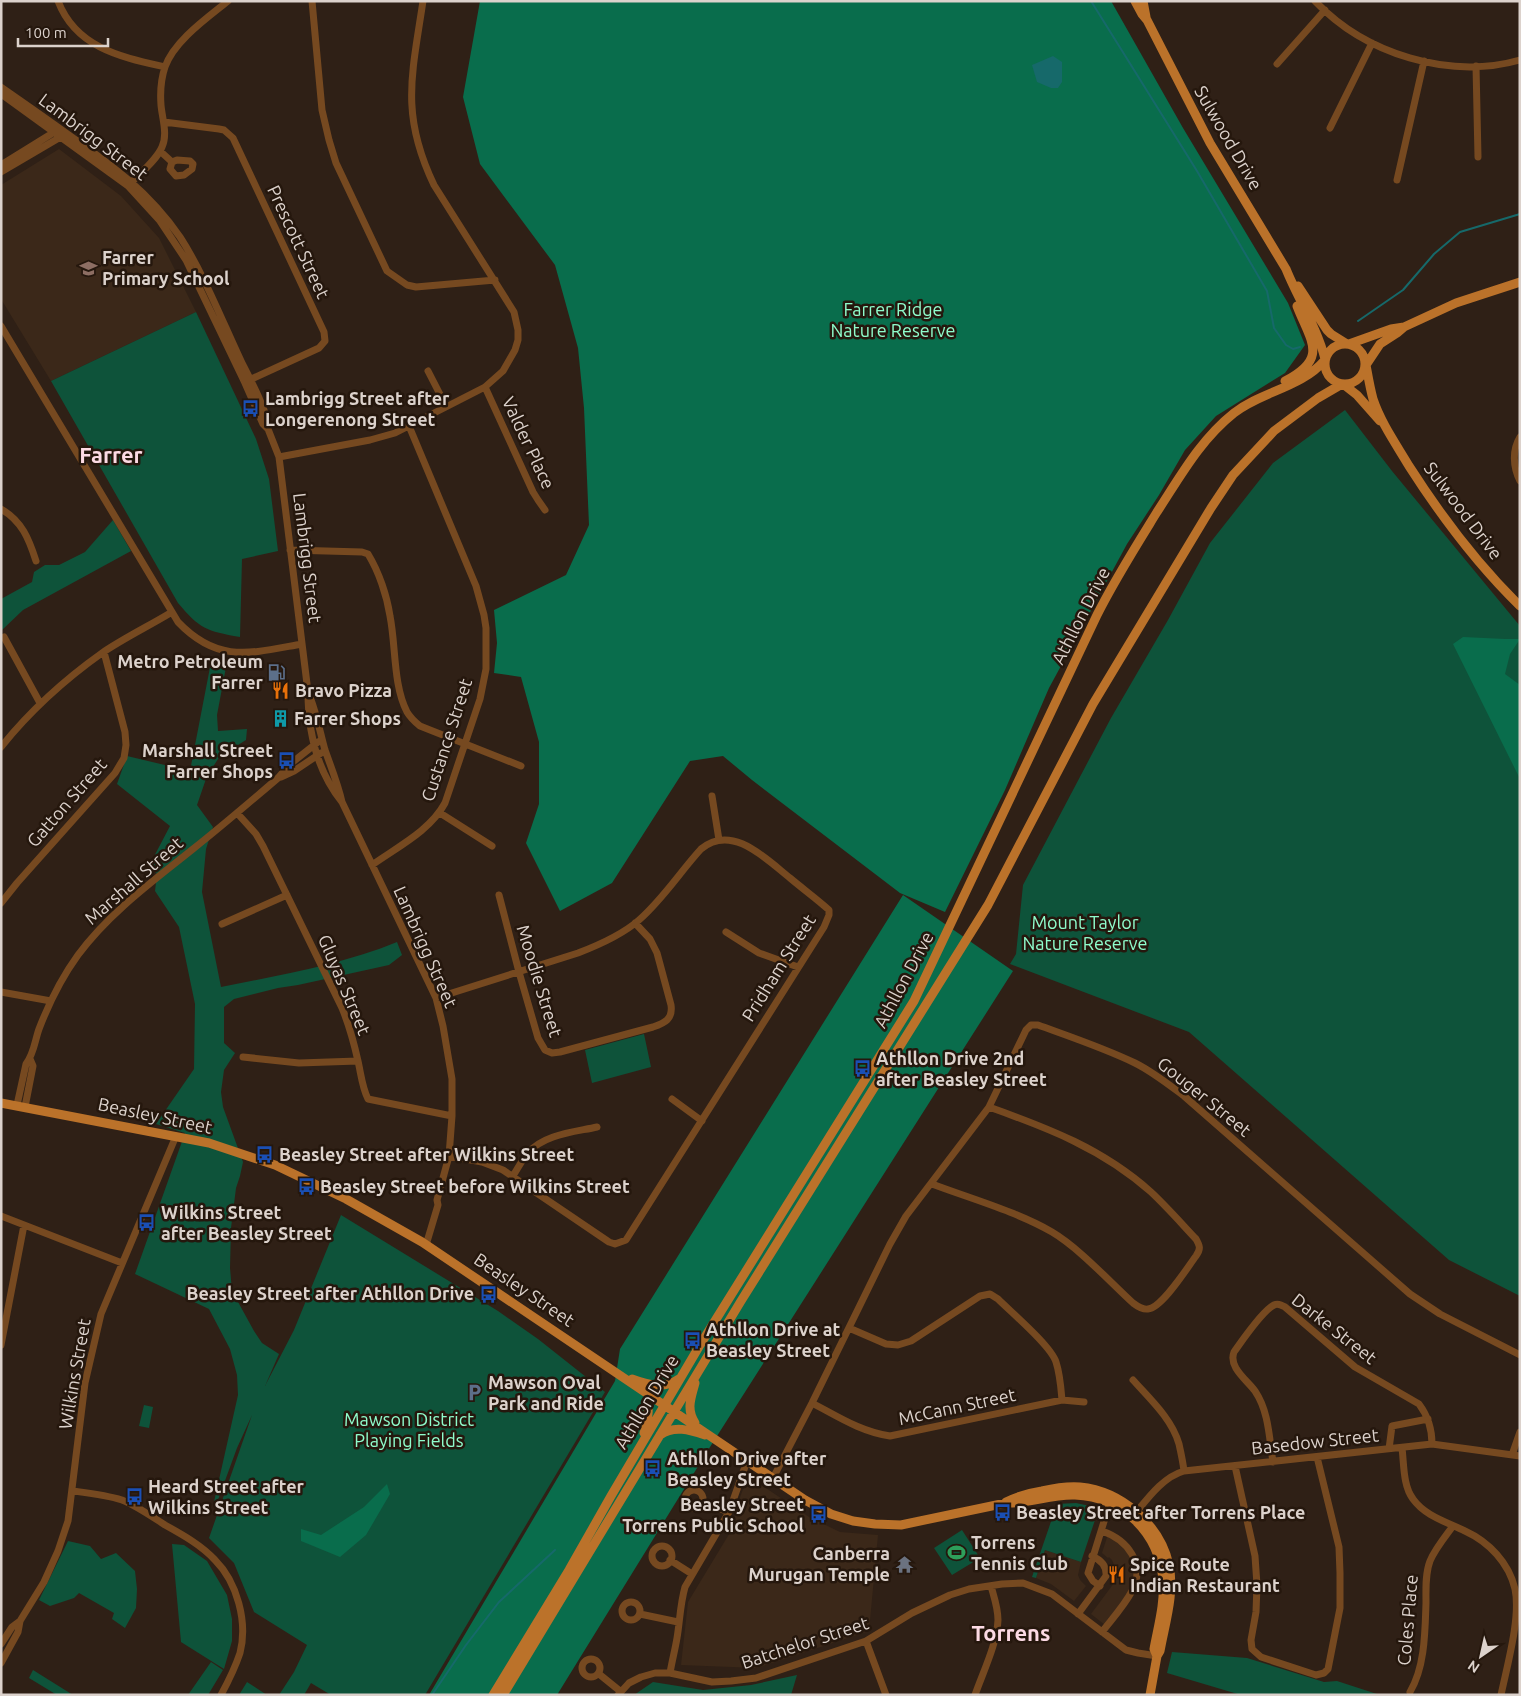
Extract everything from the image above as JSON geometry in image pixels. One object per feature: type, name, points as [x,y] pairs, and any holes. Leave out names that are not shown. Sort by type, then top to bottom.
[{"type":"main road","name":"Sulwood Drive","points":[[1135,1],[1147,20],[1210,143],[1286,269],[1327,330],[1348,344]]},
{"type":"main road","name":"Sulwood Drive","points":[[1143,1],[1147,20]]},
{"type":"main road","name":"Sulwood Drive","points":[[1286,269],[1322,346],[1325,360]]},
{"type":"main road","points":[[1277,390],[1282,382],[1307,366],[1313,352],[1312,341],[1290,288],[1290,279]]},
{"type":"main road","points":[[1404,327],[1391,329],[1348,344],[1338,345],[1332,349],[1325,360],[1328,376],[1334,381],[1351,384],[1364,373],[1366,365],[1380,344],[1404,327],[1456,303],[1520,282]]},
{"type":"main road","points":[[1348,344],[1360,349],[1366,365]]},
{"type":"main road","name":"Athllon Drive","points":[[493,1695],[569,1570],[680,1379],[914,1001],[1093,623],[1115,581],[1180,476],[1201,445],[1238,410],[1277,390],[1302,380],[1325,360]]},
{"type":"main road","name":"Sulwood Drive","points":[[1366,365],[1373,399],[1387,430],[1420,483],[1458,537],[1520,606]]},
{"type":"main road","name":"Sulwood Drive","points":[[1343,384],[1357,395],[1387,430]]},
{"type":"main road","name":"Athllon Drive","points":[[503,1695],[750,1285],[984,912],[1093,704],[1215,502],[1246,460],[1274,432],[1318,398],[1343,384]]},
{"type":"main road","name":"Beasley Street","points":[[1,1103],[209,1143],[275,1166],[317,1184],[424,1244],[665,1404],[805,1500],[831,1514],[875,1524],[901,1524],[1006,1502],[1016,1497],[1067,1486],[1094,1489],[1135,1514],[1156,1533],[1169,1565],[1170,1598],[1150,1695]]},
{"type":"main road","points":[[618,1373],[635,1380],[663,1386],[673,1384],[680,1379]]},
{"type":"main road","points":[[696,1425],[690,1416],[689,1404],[697,1373]]},
{"type":"main road","points":[[639,1447],[647,1425],[648,1393]]},
{"type":"main road","points":[[660,1436],[666,1431],[677,1429],[698,1433],[717,1440]]},
{"type":"street","points":[[58,1],[72,26],[91,43],[143,62],[165,67]]},
{"type":"street","points":[[130,184],[160,151],[165,137],[161,106],[161,86],[165,67],[180,44],[228,1]]},
{"type":"street","points":[[312,1],[322,110],[329,140],[341,175],[387,271],[406,285],[416,287],[496,280]]},
{"type":"street","points":[[279,457],[370,440],[409,426],[485,387],[503,371],[510,360],[518,340],[514,312],[496,280],[434,185],[418,144],[411,104],[411,82],[423,1]]},
{"type":"street","points":[[1315,1],[1347,28],[1372,43],[1404,56],[1449,65],[1476,66],[1511,63],[1520,60]]},
{"type":"street","points":[[1277,64],[1325,10]]},
{"type":"street","points":[[1330,128],[1372,43]]},
{"type":"street","points":[[1397,180],[1424,61]]},
{"type":"street","points":[[1476,66],[1478,157]]},
{"type":"street","name":"Lambrigg Street","points":[[1,87],[130,184],[165,218],[192,257],[269,424],[268,429],[279,457],[308,692],[308,716],[314,744],[332,790],[342,802],[436,998],[451,1071],[452,1116],[449,1156],[437,1200],[438,1205],[424,1244]]},
{"type":"street","name":"Lambrigg Street","points":[[1,94],[60,132]]},
{"type":"street","name":"Prescott Street","points":[[164,122],[224,130],[232,138],[324,332],[325,341],[320,348],[248,381]]},
{"type":"street","points":[[1,165],[60,132]]},
{"type":"street","points":[[1,172],[60,132]]},
{"type":"street","points":[[160,151],[172,162]]},
{"type":"street","points":[[1,326],[178,622],[186,631],[197,639],[220,650],[236,653],[253,653],[302,644]]},
{"type":"street","points":[[428,371],[446,406]]},
{"type":"street","name":"Valder Place","points":[[485,387],[533,492],[545,510]]},
{"type":"street","name":"Custance Street","points":[[372,865],[419,832],[440,813],[480,699],[486,669],[487,647],[484,615],[476,586],[409,426]]},
{"type":"street","points":[[1520,437],[1515,448],[1514,464],[1520,480]]},
{"type":"street","points":[[1,509],[20,524],[30,542],[36,561]]},
{"type":"street","points":[[290,550],[362,552],[368,554],[381,584],[390,615],[398,682],[407,712],[420,726],[521,766]]},
{"type":"street","points":[[1,748],[40,703],[72,676],[104,652],[172,612]]},
{"type":"street","points":[[4,638],[40,703]]},
{"type":"street","name":"Gatton Street","points":[[1,903],[106,784],[124,758],[125,732],[104,652]]},
{"type":"street","name":"Lambrigg Street","points":[[308,692],[316,712],[325,750],[339,786],[342,802]]},
{"type":"street","name":"Marshall Street","points":[[21,1106],[33,1066],[30,1059],[39,1029],[51,1001],[64,976],[96,932],[112,916],[237,813],[278,778],[289,765],[322,739]]},
{"type":"street","name":"Marshall Street","points":[[278,778],[294,771],[325,750]]},
{"type":"street","points":[[436,998],[555,962],[594,947],[635,923],[665,892],[701,849],[709,843],[719,840],[712,796]]},
{"type":"street","name":"Gluyas Street","points":[[237,813],[256,834],[263,846],[342,1008],[349,1027],[364,1091],[368,1100],[452,1116]]},
{"type":"street","points":[[440,813],[492,846]]},
{"type":"street","name":"Pridham Street","points":[[449,1156],[494,1166],[513,1176],[609,1242],[615,1244],[626,1240],[830,915],[829,910],[750,847],[730,840],[719,840]]},
{"type":"street","points":[[222,924],[287,895]]},
{"type":"street","name":"Moodie Street","points":[[499,895],[538,1038],[545,1050],[552,1053],[664,1024],[670,1018],[672,1011],[657,953],[650,939],[635,923]]},
{"type":"street","points":[[726,932],[759,954],[798,967]]},
{"type":"street","points":[[1,992],[51,1001]]},
{"type":"street","name":"Gouger Street","points":[[773,1478],[894,1237],[906,1216],[932,1184],[988,1107],[1026,1030],[1031,1026],[1038,1025],[1109,1051],[1137,1064],[1162,1080],[1184,1096],[1410,1294],[1440,1314],[1520,1355]]},
{"type":"street","points":[[243,1057],[299,1063],[358,1061]]},
{"type":"street","points":[[672,1099],[702,1120]]},
{"type":"street","points":[[932,1184],[1001,1209],[1053,1233],[1072,1247],[1133,1303],[1144,1309],[1156,1306],[1164,1299],[1196,1256],[1200,1250],[1196,1239],[1151,1192],[1115,1165],[1063,1134],[988,1107]]},
{"type":"street","points":[[513,1176],[526,1154],[539,1143],[549,1138],[597,1127]]},
{"type":"street","name":"Wilkins Street","points":[[1,1663],[18,1632],[20,1622],[44,1582],[58,1551],[68,1521],[86,1383],[101,1314],[176,1136]]},
{"type":"street","points":[[1,1216],[122,1263]]},
{"type":"street","points":[[1,1345],[24,1225]]},
{"type":"street","points":[[849,1328],[886,1344],[898,1345],[911,1341],[980,1296],[990,1294],[998,1299],[1048,1349],[1056,1360],[1062,1400]]},
{"type":"street","name":"Darke Street","points":[[1273,1462],[1264,1407],[1254,1390],[1236,1368],[1232,1356],[1265,1312],[1272,1306],[1279,1304],[1285,1307],[1355,1367],[1419,1404],[1428,1419]]},
{"type":"street","points":[[1133,1380],[1164,1415],[1172,1428],[1179,1443],[1184,1471]]},
{"type":"street","name":"McCann Street","points":[[812,1403],[873,1434],[890,1436],[1062,1400],[1084,1402]]},
{"type":"street","points":[[1389,1449],[1392,1426],[1428,1419],[1432,1433],[1432,1444]]},
{"type":"street","points":[[1516,1456],[1520,1432]]},
{"type":"street","name":"Basedow Street","points":[[1135,1514],[1168,1478],[1184,1471],[1432,1444],[1516,1456]]},
{"type":"street","points":[[1402,1448],[1404,1473],[1412,1498],[1427,1512],[1481,1540],[1494,1550],[1503,1563],[1515,1590],[1518,1624],[1501,1695]]},
{"type":"street","points":[[1235,1466],[1256,1556],[1256,1612],[1251,1640],[1252,1649],[1261,1657],[1316,1675],[1324,1673],[1328,1669],[1340,1608],[1339,1547],[1317,1457]]},
{"type":"street","points":[[670,1673],[685,1587],[729,1512],[747,1461]]},
{"type":"street","points":[[72,1491],[112,1498],[134,1506],[187,1537],[216,1561],[228,1577],[237,1596],[242,1633],[240,1651],[234,1670],[220,1695]]},
{"type":"street","points":[[1100,1586],[1093,1581],[1088,1573],[1111,1500]]},
{"type":"street","points":[[703,1503],[729,1512]]},
{"type":"street","name":"Coles Place","points":[[1410,1692],[1416,1682],[1420,1669],[1430,1560],[1453,1526]]},
{"type":"street","points":[[1102,1531],[1118,1538],[1128,1547],[1134,1559],[1136,1573],[1131,1593],[1102,1632]]},
{"type":"street","points":[[1078,1614],[1105,1578],[1106,1569],[1103,1563],[1092,1556]]},
{"type":"street","points":[[670,1560],[692,1574]]},
{"type":"street","name":"Batchelor Street","points":[[619,1693],[641,1677],[655,1673],[670,1673],[712,1682],[744,1680],[792,1667],[866,1641],[912,1613],[950,1595],[969,1589],[1018,1582],[1052,1594],[1126,1650],[1157,1656]]},
{"type":"street","points":[[976,1695],[996,1635],[997,1607],[991,1586]]},
{"type":"street","points":[[640,1614],[678,1622]]},
{"type":"street","name":"Wilkins Street","points":[[1,1644],[12,1627],[20,1622]]},
{"type":"street","points":[[866,1641],[886,1695]]},
{"type":"street","points":[[599,1674],[619,1693]]},
{"type":"shaded area","name":"Farrer Primary School","points":[[59,149],[121,196],[159,238],[196,312],[51,381],[1,299],[1,185]]},
{"type":"shaded area","points":[[748,1476],[809,1517],[840,1532],[878,1535],[869,1631],[757,1668],[681,1665],[688,1602],[734,1526],[736,1508]]},
{"type":"shaded area","points":[[1108,1534],[1122,1542],[1134,1564],[1133,1585],[1105,1625],[1091,1614],[1114,1583],[1116,1576],[1116,1569],[1112,1560],[1102,1553]]},
{"type":"shaded area","points":[[1045,1550],[1081,1562],[1078,1575],[1086,1586],[1074,1601],[1051,1584],[1036,1578]]},
{"type":"green space","name":"Farrer Ridge Nature Reserve","points":[[480,1],[1111,1],[1183,128],[1288,303],[1305,345],[1285,373],[1216,416],[1185,450],[1159,495],[1127,544],[1049,688],[1005,790],[945,912],[900,893],[723,756],[690,761],[612,883],[560,911],[526,843],[539,804],[539,742],[521,677],[494,673],[497,643],[494,610],[566,575],[589,525],[584,408],[578,348],[555,265],[480,164],[463,97]]},
{"type":"green space","points":[[196,312],[256,439],[269,479],[278,551],[242,559],[240,637],[205,628],[198,624],[178,603],[51,381]]},
{"type":"green space","name":"Mount Taylor Nature Reserve","points":[[1345,410],[1392,471],[1520,626],[1520,1296],[1449,1260],[1189,1032],[1010,964],[1016,954],[1023,885],[1111,718],[1210,543],[1273,463]]},
{"type":"green space","points":[[113,520],[131,551],[23,610],[1,631],[1,599],[32,582],[34,572],[45,565],[59,565],[85,552]]},
{"type":"green space","points":[[1463,637],[1520,639],[1510,654],[1505,674],[1520,685],[1520,779],[1453,644]]},
{"type":"green space","name":"Mawson District Playing Fields","points":[[212,657],[226,667],[217,715],[218,731],[247,729],[246,740],[220,756],[207,776],[197,805],[213,827],[206,849],[202,892],[221,987],[332,963],[397,942],[402,955],[389,965],[234,999],[224,1007],[224,1043],[235,1053],[224,1070],[221,1092],[223,1107],[243,1162],[236,1188],[231,1228],[230,1268],[232,1291],[262,1343],[279,1354],[265,1386],[294,1330],[341,1215],[498,1311],[538,1339],[605,1392],[425,1695],[331,1695],[311,1683],[304,1695],[279,1695],[294,1672],[307,1645],[254,1612],[234,1563],[209,1538],[252,1415],[237,1448],[215,1508],[214,1502],[238,1395],[237,1375],[230,1349],[209,1309],[135,1274],[185,1133],[156,1124],[194,1069],[195,1004],[179,927],[155,891],[157,874],[149,866],[170,826],[117,784],[127,756],[190,771]]},
{"type":"green space","points":[[903,895],[1013,971],[710,1447],[557,1695],[429,1695],[615,1381],[620,1349]]},
{"type":"green space","points":[[644,1034],[651,1067],[592,1083],[585,1050]]},
{"type":"green space","points":[[144,1405],[153,1407],[149,1428],[139,1426]]},
{"type":"green space","points":[[387,1484],[390,1494],[366,1535],[340,1557],[301,1541],[301,1529],[321,1535],[364,1507]]},
{"type":"green space","points":[[1076,1503],[1099,1508],[1081,1562],[1045,1550],[1036,1578],[1032,1577],[1057,1504]]},
{"type":"green space","name":"Torrens Tennis Club","points":[[962,1530],[980,1558],[952,1575],[934,1548]]},
{"type":"green space","points":[[68,1541],[90,1546],[101,1559],[116,1553],[135,1571],[137,1589],[136,1608],[125,1628],[112,1619],[114,1613],[79,1593],[74,1598],[50,1606],[39,1600]]},
{"type":"green space","points":[[172,1544],[184,1545],[207,1561],[227,1595],[232,1619],[232,1641],[224,1669],[181,1642]]},
{"type":"green space","points":[[1172,1652],[1247,1658],[1324,1682],[1337,1681],[1380,1695],[1241,1695],[1167,1673]]},
{"type":"green space","points":[[211,1662],[223,1670],[208,1695],[188,1695]]},
{"type":"green space","points":[[33,1670],[73,1695],[57,1695],[29,1678]]},
{"type":"green space","points":[[797,1675],[791,1695],[634,1695],[653,1682],[703,1690],[751,1685]]},
{"type":"green space","points":[[247,1682],[267,1695],[239,1695]]},
{"type":"water","points":[[1053,56],[1062,62],[1062,82],[1058,88],[1051,88],[1037,82],[1032,65]]},
{"type":"waterway","points":[[1091,1],[1197,171],[1267,291],[1274,328],[1286,345],[1293,349],[1300,347]]},
{"type":"waterway","points":[[1358,321],[1403,290],[1434,254],[1460,232],[1520,214]]},
{"type":"waterway","points":[[432,1695],[466,1645],[499,1602],[555,1550]]},
{"type":"place","name":"Farrer Primary School","points":[[88,268]]},
{"type":"place","name":"Lambrigg Street after Longerenong Street","points":[[251,409]]},
{"type":"place","name":"Metro Petroleum Farrer","points":[[277,672]]},
{"type":"place","name":"Bravo Pizza","points":[[281,691]]},
{"type":"place","name":"Farrer Shops","points":[[280,719]]},
{"type":"place","name":"Marshall Street Farrer Shops","points":[[287,761]]},
{"type":"place","name":"Athllon Drive 2nd after Beasley Street","points":[[862,1069]]},
{"type":"place","name":"Beasley Street after Wilkins Street","points":[[265,1155]]},
{"type":"place","name":"Beasley Street before Wilkins Street","points":[[306,1187]]},
{"type":"place","name":"Wilkins Street after Beasley Street","points":[[147,1223]]},
{"type":"place","name":"Beasley Street after Athllon Drive","points":[[488,1294]]},
{"type":"place","name":"Athllon Drive at Beasley Street","points":[[692,1340]]},
{"type":"place","name":"Mawson Oval Park and Ride","points":[[474,1393]]},
{"type":"place","name":"Athllon Drive after Beasley Street","points":[[653,1469]]},
{"type":"place","name":"Heard Street after Wilkins Street","points":[[134,1497]]},
{"type":"place","name":"Beasley Street after Torrens Place","points":[[1002,1513]]},
{"type":"place","name":"Beasley Street Torrens Public School","points":[[818,1515]]},
{"type":"place","name":"Torrens Tennis Club","points":[[957,1553]]},
{"type":"place","name":"Canberra Murugan Temple","points":[[904,1564]]},
{"type":"place","name":"Spice Route Indian Restaurant","points":[[1116,1575]]},
{"type":"district","name":"Farrer","points":[[111,455]]},
{"type":"district","name":"Torrens","points":[[1011,1633]]}]
